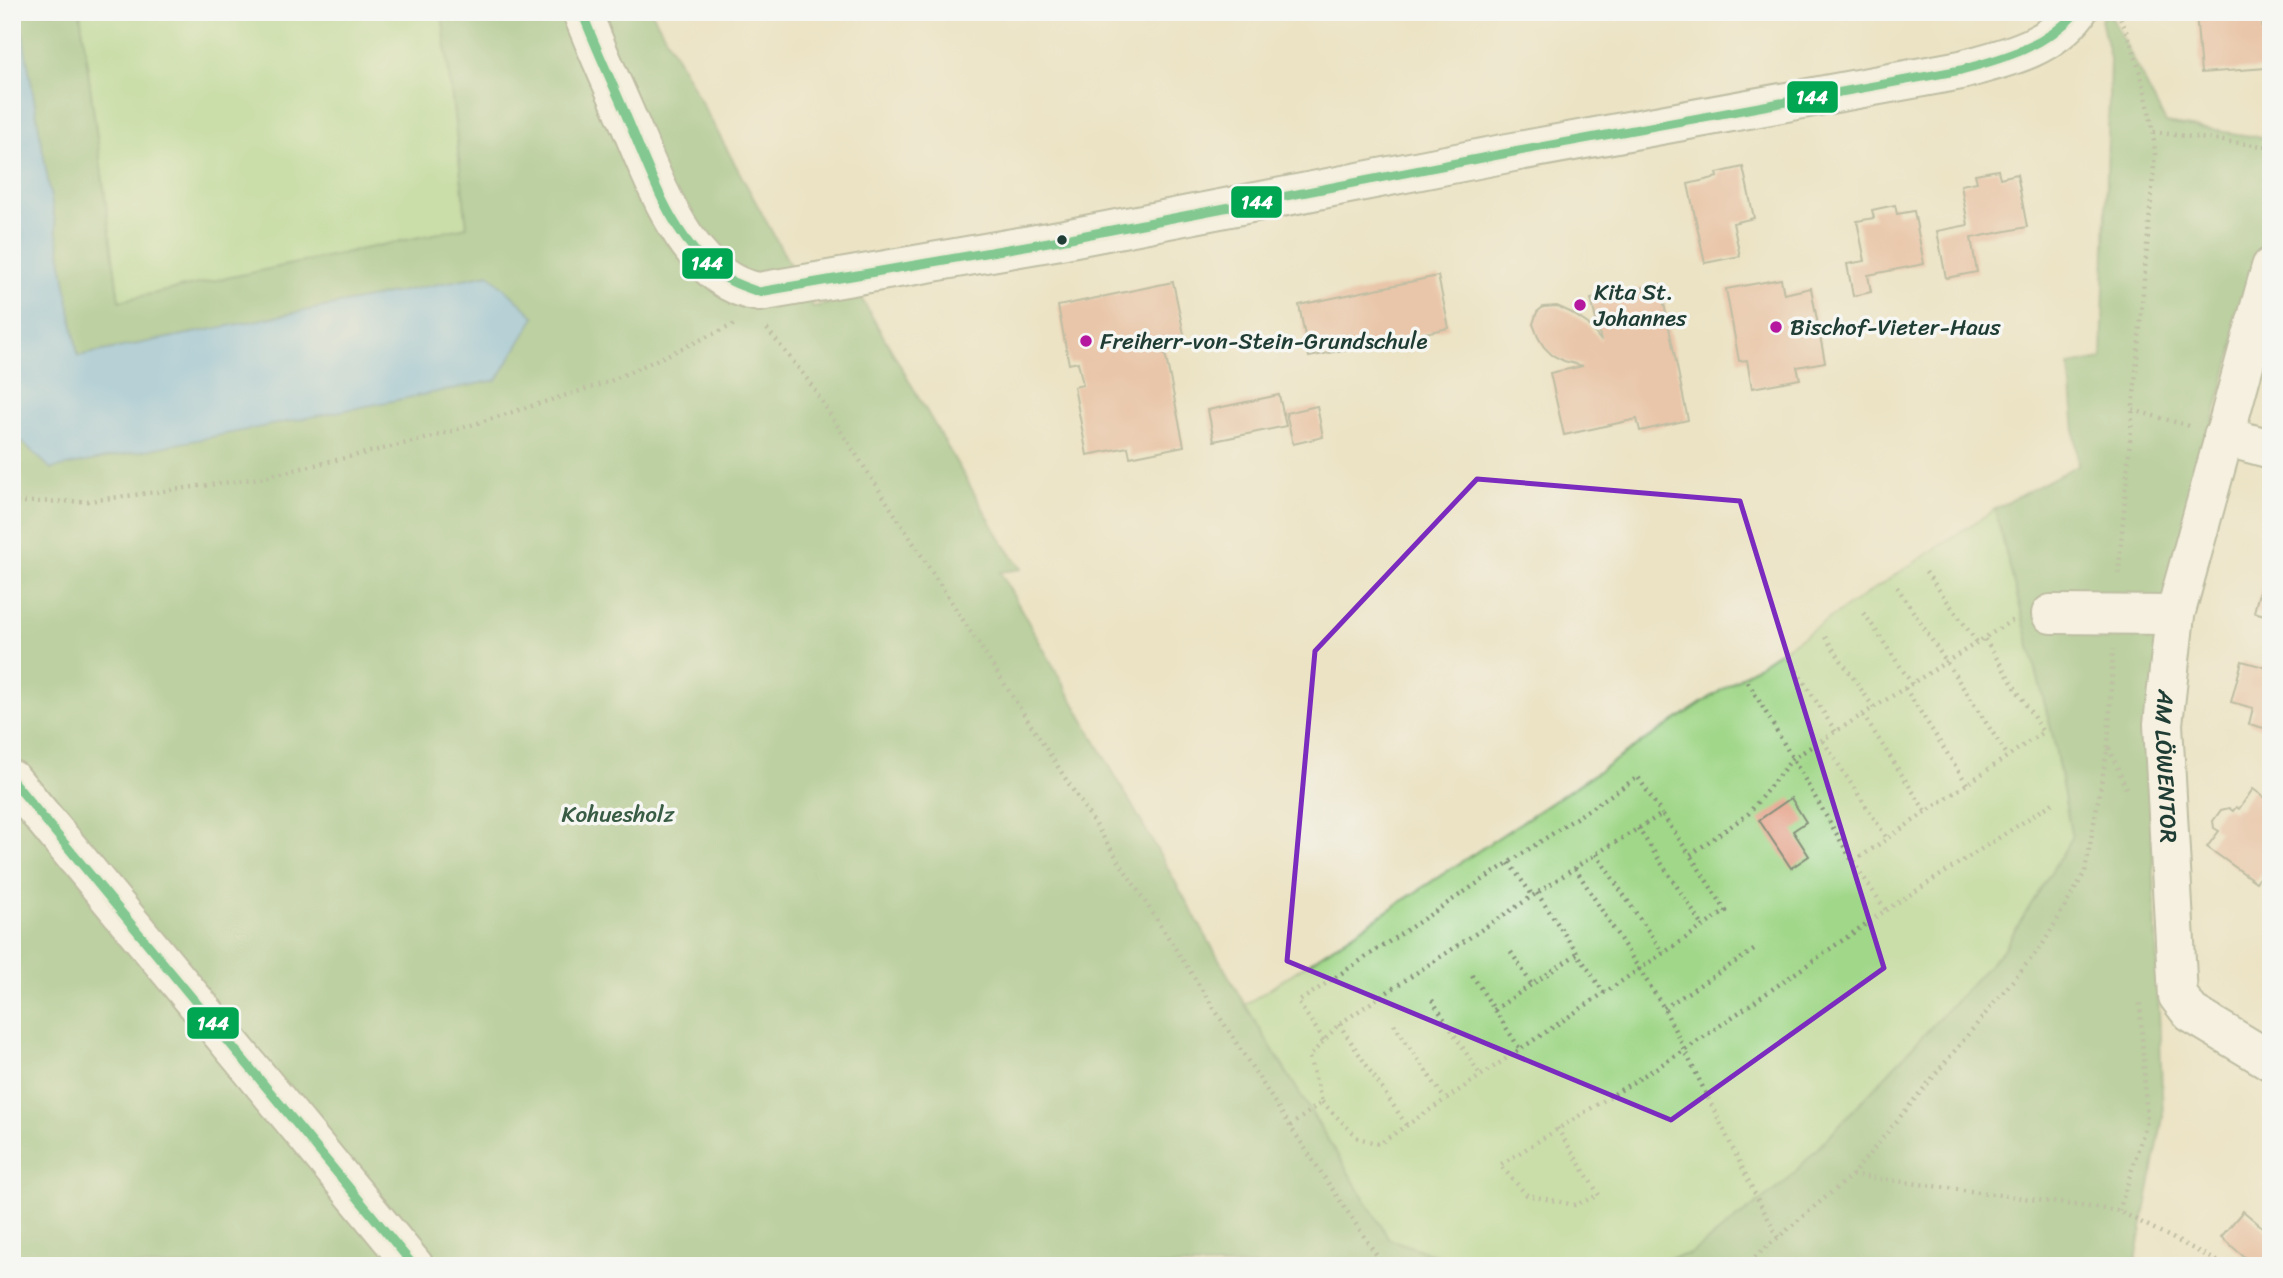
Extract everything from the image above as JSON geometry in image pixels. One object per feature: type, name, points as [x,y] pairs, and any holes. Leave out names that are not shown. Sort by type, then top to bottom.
[{"type":"street","points":[[582,12],[670,216],[698,253],[718,272],[746,290],[757,303],[1060,240],[1508,153],[1961,70],[2028,51],[2067,23]]},
{"type":"street","name":"AM LÖWENTOR","points":[[2271,267],[2175,615],[2163,724],[2178,996],[2191,1013],[2271,1061]]},
{"type":"street","points":[[2223,436],[2271,449]]},
{"type":"street","points":[[2051,614],[2175,615]]},
{"type":"street","points":[[12,780],[414,1266]]},
{"type":"path","points":[[1744,1266],[1852,1175],[2043,944],[2085,872],[2108,746],[2115,614],[2155,154],[2154,132],[2139,70],[2117,12]]},
{"type":"path","points":[[2154,132],[2271,147]]},
{"type":"path","points":[[14,503],[89,500],[260,478],[433,437],[608,382],[757,303],[1290,1126],[1384,1266]]},
{"type":"path","points":[[2133,410],[2223,436]]},
{"type":"path","points":[[1926,572],[1977,642]]},
{"type":"path","points":[[1897,587],[2008,755]]},
{"type":"path","points":[[1864,613],[1912,684]]},
{"type":"path","points":[[1690,855],[1748,814],[1792,759],[2017,617],[2051,614]]},
{"type":"path","points":[[1825,637],[1874,708]]},
{"type":"path","points":[[1853,862],[2043,732],[1984,638]]},
{"type":"path","points":[[1789,659],[1836,732]]},
{"type":"path","points":[[1748,682],[1853,862],[1886,910]]},
{"type":"path","points":[[1905,688],[1967,784]]},
{"type":"path","points":[[1863,715],[1926,812]]},
{"type":"path","points":[[1823,740],[1887,838]]},
{"type":"path","points":[[2108,746],[2126,784],[2127,798]]},
{"type":"path","points":[[1324,1040],[1298,1002],[1638,777],[1726,911],[1379,1144],[1358,1138],[1322,1102],[1309,1057],[1339,1024],[1596,854],[1662,814]]},
{"type":"path","points":[[1558,1128],[1599,1195],[1575,1205],[1527,1195],[1500,1165],[1558,1128],[1685,1050],[1886,910],[2053,803]]},
{"type":"path","points":[[1638,828],[1703,926]]},
{"type":"path","points":[[1596,854],[1663,953]]},
{"type":"path","points":[[1509,863],[1535,895],[1604,993]]},
{"type":"path","points":[[1575,868],[1664,1008],[1778,1237]]},
{"type":"path","points":[[1664,1008],[1757,948]]},
{"type":"path","points":[[1511,952],[1532,985]]},
{"type":"path","points":[[1494,1010],[1577,954]]},
{"type":"path","points":[[1472,975],[1520,1049]]},
{"type":"path","points":[[1432,1000],[1481,1076]]},
{"type":"path","points":[[2119,1211],[2147,1121],[2139,1000]]},
{"type":"path","points":[[1339,1024],[1407,1126]]},
{"type":"path","points":[[1394,1024],[1445,1099]]},
{"type":"path","points":[[1290,1126],[1322,1102]]},
{"type":"path","points":[[1852,1175],[2119,1211],[2227,1266]]},
{"type":"highlighted area","points":[[1477,479],[1740,501],[1884,968],[1671,1120],[1287,961],[1315,651]]},
{"type":"green space","name":"Kohuesholz","points":[[19,12],[80,12],[119,301],[467,227],[442,12],[652,12],[813,307],[860,296],[1003,543],[1022,569],[1000,572],[1245,1005],[1389,1239],[1467,1266],[12,1266],[12,432],[52,469],[489,274],[78,356]]},
{"type":"green space","points":[[80,12],[442,12],[467,227],[119,301]]},
{"type":"green space","points":[[2106,12],[2109,12],[2166,123],[2271,139],[2271,210],[2168,587],[2149,743],[2163,1117],[2135,1266],[1628,1266],[1690,1254],[1786,1182],[2003,950],[2072,838],[2053,736],[1995,509],[2078,465],[2069,365],[2102,359],[2110,59],[2101,20]]},
{"type":"green space","points":[[1995,509],[2053,736],[2072,838],[2003,950],[1786,1182],[1690,1254],[1628,1266],[1460,1266],[1389,1239],[1245,1005]]},
{"type":"water","points":[[12,12],[19,12],[78,356],[489,274],[535,317],[497,380],[51,469],[12,432]]},
{"type":"building","points":[[2196,12],[2261,12],[2266,68],[2201,73]]},
{"type":"building","points":[[1743,167],[1754,218],[1733,223],[1740,256],[1705,263],[1688,184],[1718,177],[1717,173]]},
{"type":"building","points":[[1998,170],[2000,178],[2017,174],[2027,227],[1971,238],[1977,272],[1946,278],[1937,231],[1968,225],[1961,185],[1977,182],[1975,174]]},
{"type":"building","points":[[1895,205],[1897,214],[1914,211],[1924,264],[1868,275],[1871,292],[1853,296],[1847,264],[1865,261],[1857,221],[1874,218],[1872,210]]},
{"type":"building","points":[[1438,276],[1449,328],[1309,357],[1299,305]]},
{"type":"building","name":"Bischof-Vieter-Haus","points":[[1781,279],[1784,294],[1811,288],[1825,362],[1797,367],[1800,379],[1752,388],[1747,360],[1739,361],[1726,289]]},
{"type":"building","points":[[1173,282],[1185,339],[1163,343],[1184,446],[1130,457],[1128,447],[1087,455],[1074,387],[1083,385],[1078,362],[1069,364],[1058,306]]},
{"type":"building","points":[[1660,284],[1688,420],[1640,431],[1637,419],[1564,435],[1550,373],[1583,366],[1564,361],[1544,347],[1533,324],[1537,312],[1543,307],[1557,306],[1588,324],[1601,341],[1591,299]]},
{"type":"building","points":[[1279,395],[1286,426],[1214,441],[1208,410]]},
{"type":"building","points":[[1317,406],[1323,437],[1293,444],[1286,413]]},
{"type":"building","points":[[2271,551],[2271,617],[2254,612]]},
{"type":"building","points":[[2242,661],[2271,669],[2271,730],[2249,724],[2253,708],[2231,702]]},
{"type":"building","points":[[2253,789],[2271,802],[2271,861],[2256,882],[2207,847],[2219,831],[2214,828],[2213,821],[2221,810],[2229,808],[2233,811],[2236,807],[2239,809]]},
{"type":"building","points":[[1791,798],[1806,822],[1793,831],[1809,856],[1791,868],[1759,820]]},
{"type":"building","points":[[2243,1211],[2267,1231],[2271,1226],[2271,1266],[2255,1266],[2221,1237]]},
{"type":"transit line","name":"144","points":[[582,12],[672,218],[697,253],[717,273],[759,292],[1060,240],[1508,153],[1961,70],[2024,50],[2052,34],[2077,12]]},
{"type":"transit line","name":"144","points":[[12,780],[414,1266]]},
{"type":"place","name":"Kita St. Johannes","points":[[1580,305]]},
{"type":"place","name":"Bischof-Vieter-Haus","points":[[1776,327]]},
{"type":"place","name":"Freiherr-von-Stein-Grundschule","points":[[1086,341]]}]
